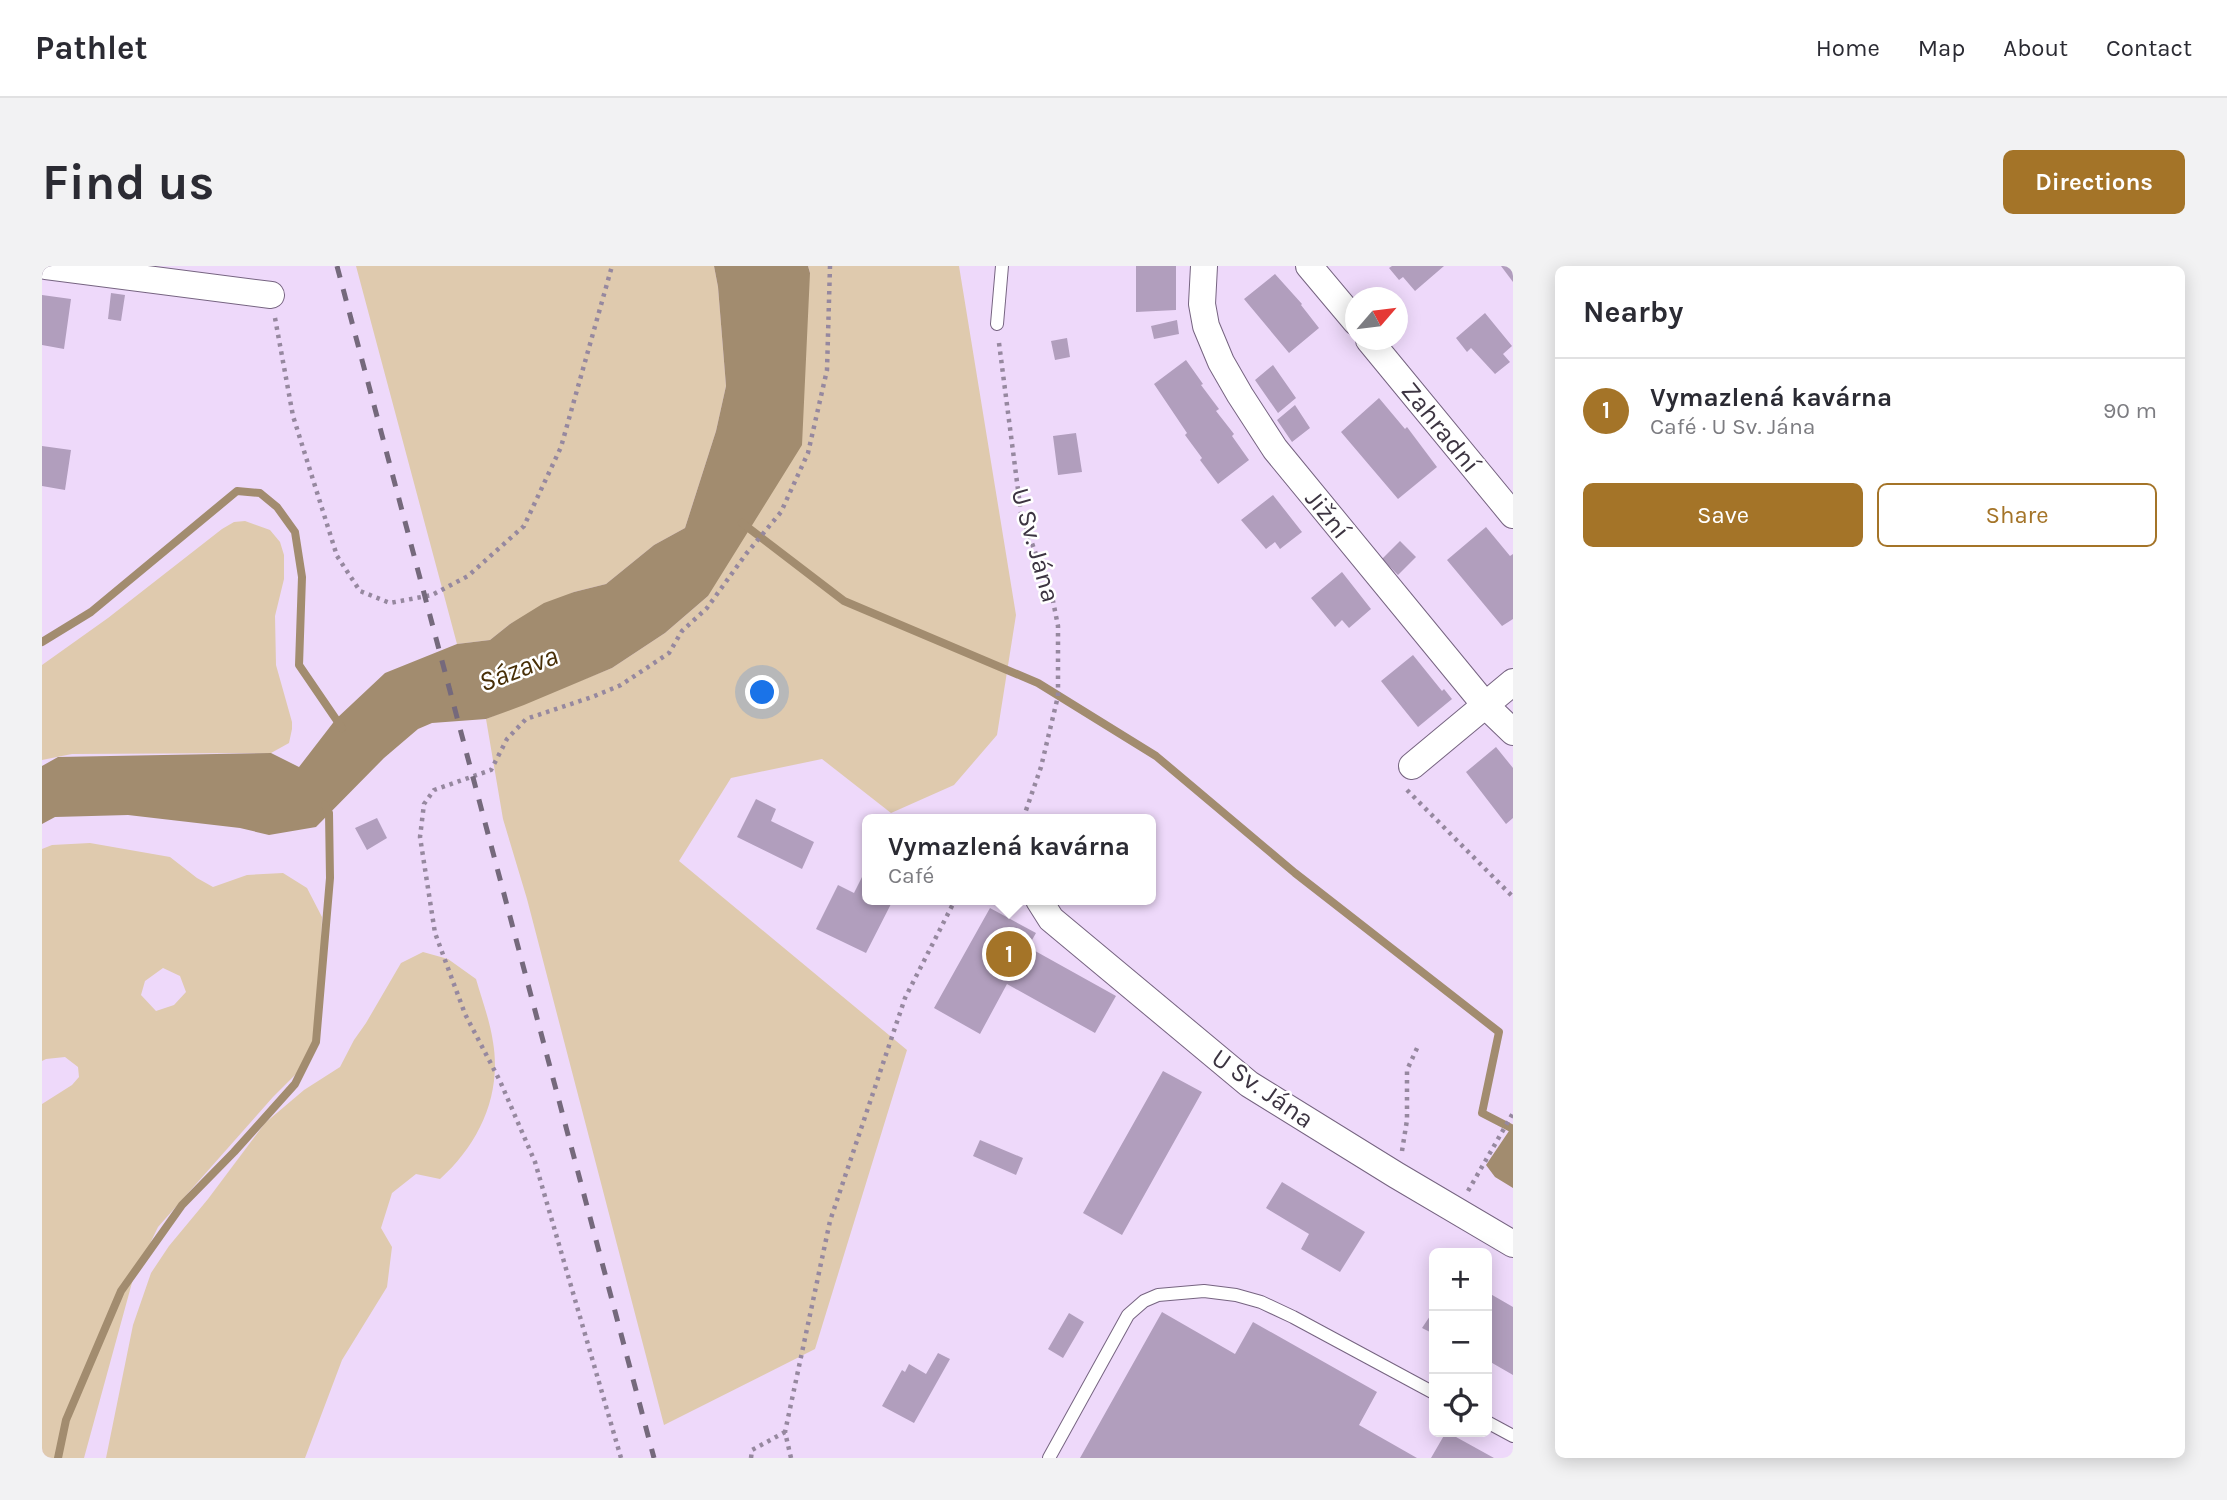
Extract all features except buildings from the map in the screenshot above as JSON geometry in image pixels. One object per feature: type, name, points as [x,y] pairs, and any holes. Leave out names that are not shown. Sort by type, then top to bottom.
[{"type":"street","points":[[46,266],[271,295]]},
{"type":"street","name":"Jižní","points":[[1204,266],[1202,295],[1206,326],[1221,362],[1240,396],[1275,449],[1486,706],[1513,732]]},
{"type":"street","points":[[1309,266],[1345,309]]},
{"type":"street","name":"Zahradní","points":[[1378,350],[1513,515]]},
{"type":"street","points":[[1412,766],[1513,682]]},
{"type":"street","name":"U Sv. Jána","points":[[1042,905],[1051,919],[1249,1084],[1513,1244]]},
{"type":"lane","points":[[997,324],[1002,266]]},
{"type":"lane","points":[[1049,1458],[1128,1315],[1144,1301],[1158,1294],[1204,1291],[1236,1294],[1261,1302],[1429,1390]]},
{"type":"lane","points":[[1492,1425],[1513,1436]]},
{"type":"path","points":[[271,295],[293,416],[337,556],[360,591],[390,603],[432,595],[468,576],[524,526],[561,447],[612,266]]},
{"type":"path","points":[[621,1458],[535,1163],[500,1081],[465,1014],[435,933],[420,837],[424,804],[434,790],[491,770],[507,739],[526,719],[592,698],[621,685],[669,653],[682,631],[707,608],[781,512],[808,453],[827,370],[830,266]]},
{"type":"path","name":"U Sv. Jána","points":[[997,324],[1021,513],[1053,601],[1058,626],[1058,696],[1041,767],[1025,814]]},
{"type":"path","points":[[1412,766],[1399,779],[1400,783],[1513,897]]},
{"type":"path","points":[[791,1458],[785,1432],[830,1221],[905,998],[952,905]]},
{"type":"path","points":[[1396,1175],[1407,1120],[1406,1070],[1418,1046]]},
{"type":"path","points":[[1456,1211],[1513,1113]]},
{"type":"path","points":[[751,1458],[752,1450],[785,1432]]},
{"type":"shaded area","points":[[356,266],[714,266],[726,386],[716,431],[685,528],[654,545],[606,584],[574,592],[510,624],[490,640],[457,644]]},
{"type":"shaded area","points":[[808,266],[959,266],[1016,615],[997,735],[954,785],[891,813],[822,759],[731,778],[679,861],[907,1050],[815,1349],[664,1425],[527,899],[503,819],[486,719],[612,668],[665,633],[708,596],[810,273]]},
{"type":"shaded area","points":[[245,521],[270,530],[280,542],[284,555],[284,579],[275,616],[276,665],[292,722],[289,743],[271,753],[72,754],[42,760],[42,665],[108,618],[222,529],[234,522]]},
{"type":"shaded area","points":[[90,843],[170,857],[213,887],[247,875],[283,873],[307,888],[322,917],[319,1022],[305,1065],[273,1097],[158,1227],[133,1279],[84,1458],[42,1458],[42,1104],[72,1085],[79,1077],[78,1067],[65,1057],[42,1061],[42,849],[52,845]],"holes":[[[163,968],[180,976],[186,992],[174,1005],[156,1011],[141,995],[145,981]]]},
{"type":"shaded area","points":[[423,952],[448,959],[476,979],[493,1042],[494,1081],[490,1099],[476,1134],[466,1150],[440,1179],[416,1174],[392,1193],[381,1228],[392,1247],[387,1287],[342,1360],[305,1458],[106,1458],[133,1325],[151,1273],[265,1123],[304,1090],[340,1067],[401,963]]},
{"type":"water","name":"Sázava","points":[[714,266],[808,266],[810,273],[802,445],[708,596],[665,633],[612,668],[524,705],[486,719],[432,723],[418,729],[384,758],[316,827],[269,835],[240,828],[128,815],[55,817],[42,824],[42,766],[58,757],[271,753],[299,767],[336,719],[385,673],[457,644],[490,640],[544,603],[606,584],[654,545],[685,528],[716,431],[726,386]]},
{"type":"water","points":[[1513,1125],[1513,1188],[1495,1177],[1486,1165]]},
{"type":"waterway","points":[[42,642],[91,612],[237,491],[260,493],[277,507],[295,532],[302,577],[299,665],[342,728]]},
{"type":"waterway","points":[[742,523],[844,601],[1038,683],[1156,756],[1295,873],[1499,1032],[1482,1113],[1513,1129]]},
{"type":"waterway","points":[[58,1458],[66,1420],[121,1291],[182,1205],[295,1084],[316,1042],[330,878],[329,813],[325,805]]},
{"type":"railway","points":[[337,266],[654,1458]]},
{"type":"place","name":"Vymazlená kavárna","points":[[1009,954]]}]
